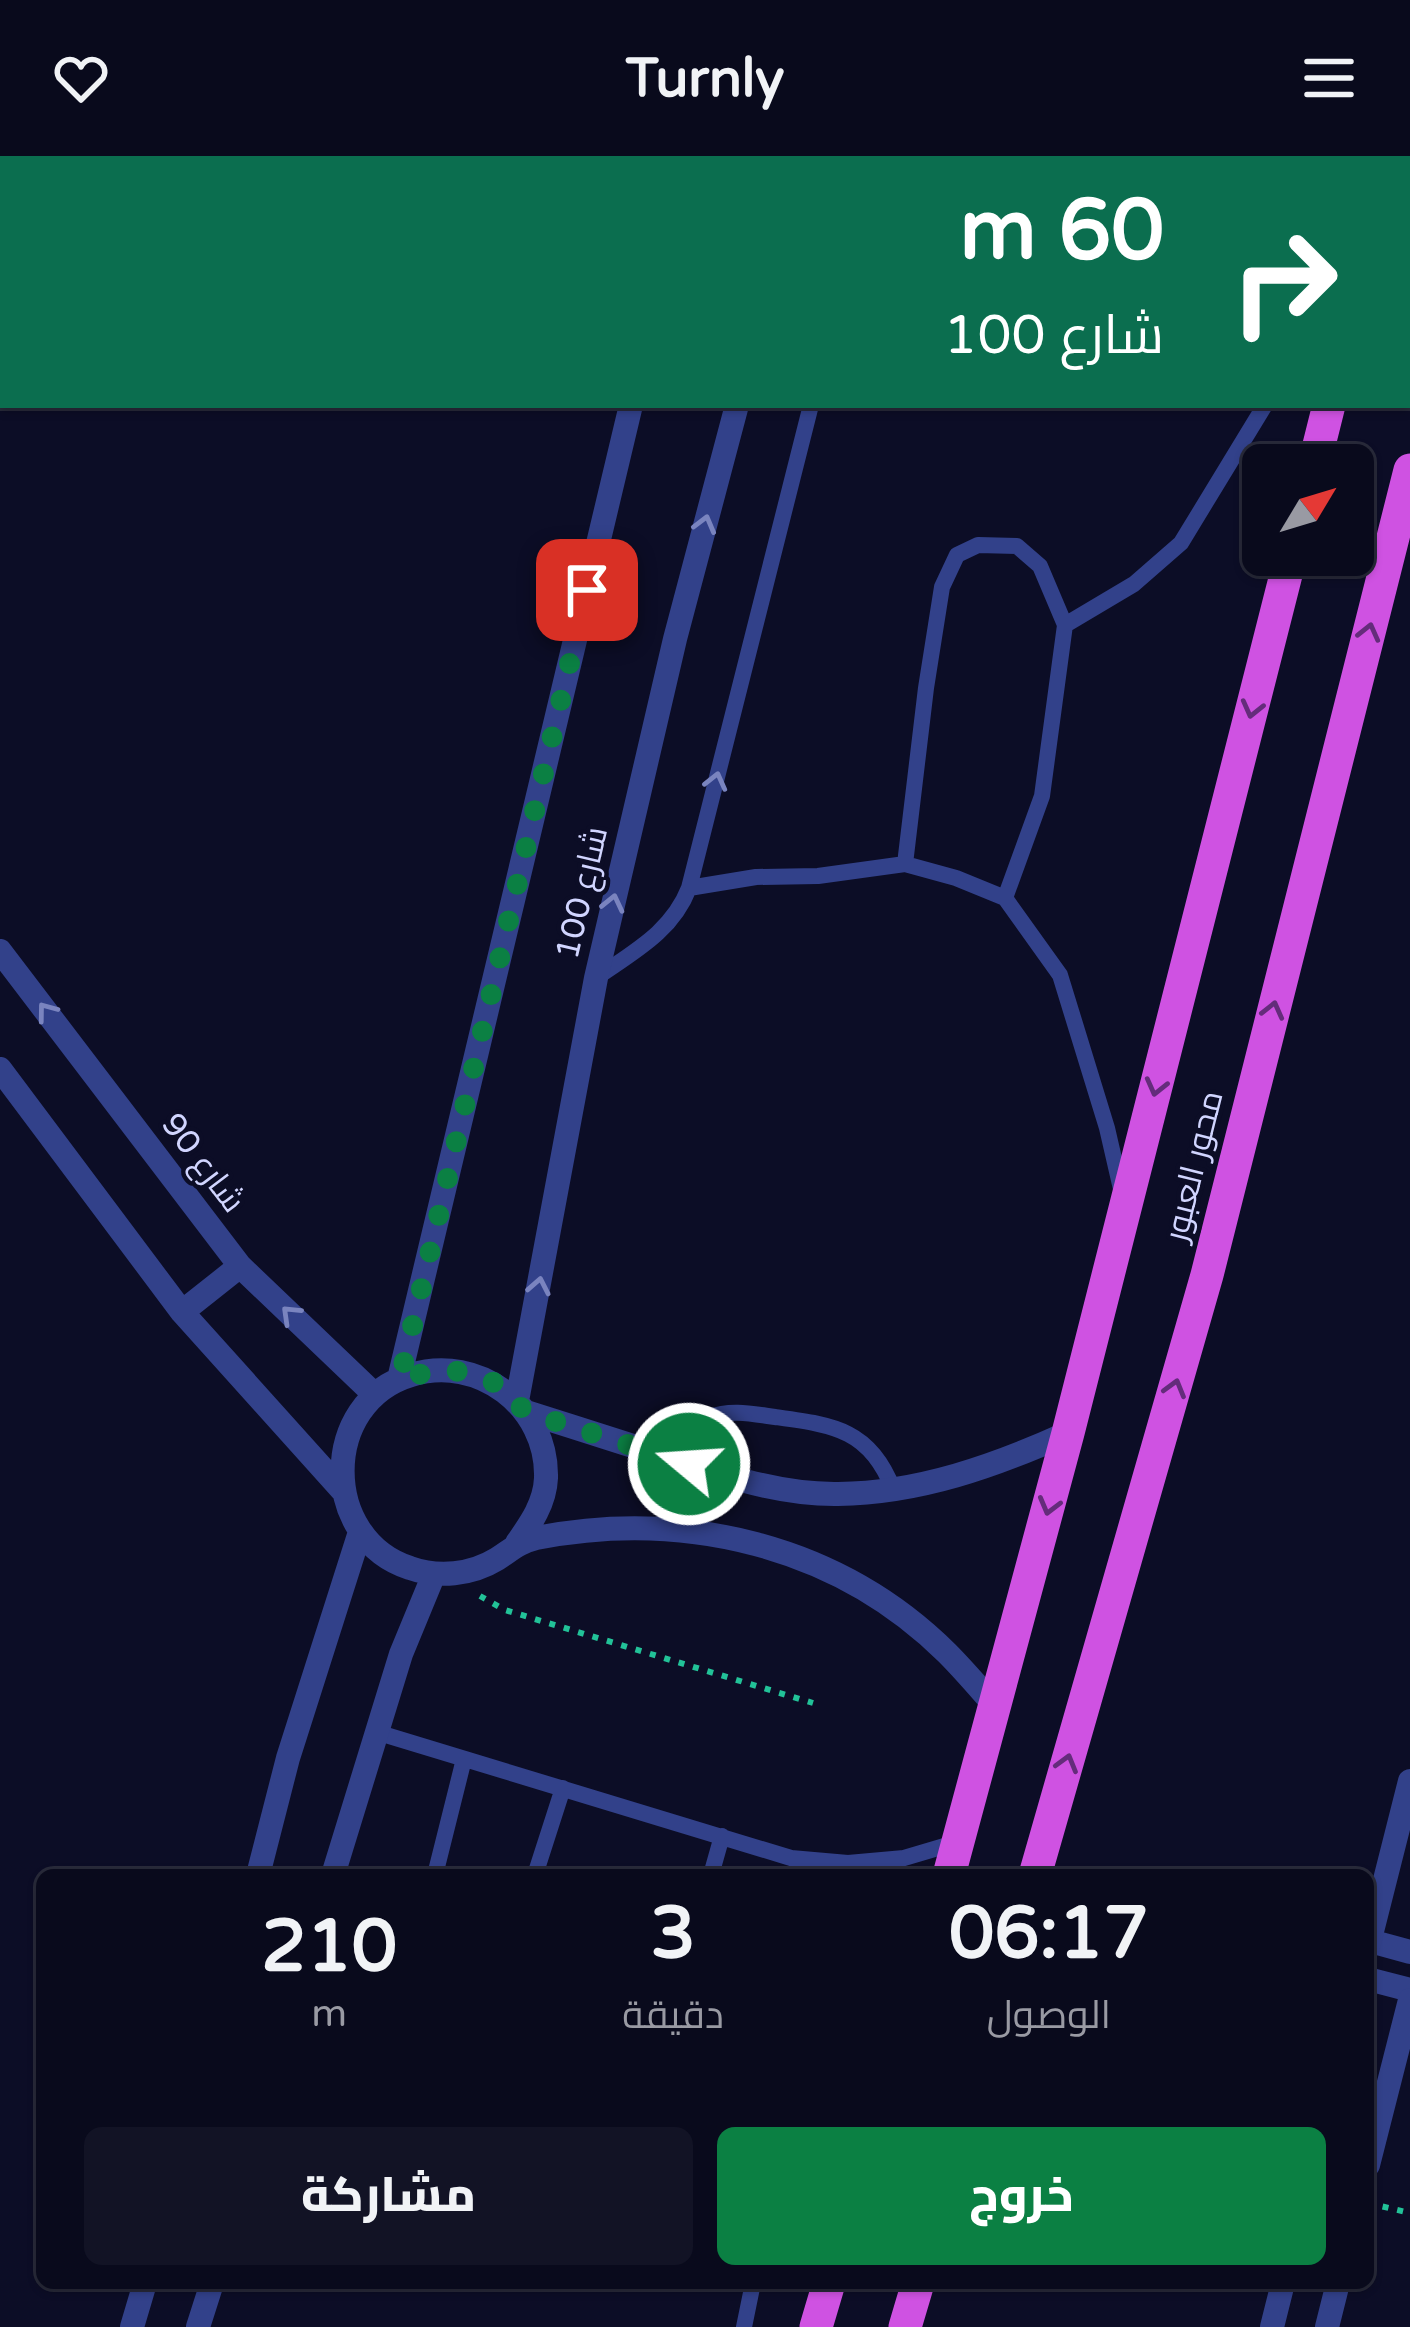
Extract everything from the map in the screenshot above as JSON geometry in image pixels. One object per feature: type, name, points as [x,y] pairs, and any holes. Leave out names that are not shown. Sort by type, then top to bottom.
[{"type":"highway","points":[[1319,444],[1328,408]]},
{"type":"highway","name":"محور العبور","points":[[1037,1869],[1207,1275],[1410,470]]},
{"type":"highway","name":"محور العبور","points":[[951,1869],[1068,1433],[1286,576]]},
{"type":"highway","points":[[816,2327],[827,2289]]},
{"type":"highway","points":[[905,2327],[916,2289]]},
{"type":"street","name":"شارع 100","points":[[400,1379],[630,408]]},
{"type":"street","name":"شارع 100","points":[[522,1406],[596,978],[675,638],[735,408]]},
{"type":"street","name":"شارع 90","points":[[0,951],[240,1266],[375,1395]]},
{"type":"street","points":[[0,1069],[182,1312],[342,1490]]},
{"type":"street","points":[[182,1312],[240,1266]]},
{"type":"street","points":[[522,1406],[542,1444],[546,1479],[537,1514],[517,1543],[490,1564],[463,1573],[434,1574],[406,1568],[360,1532],[342,1490],[341,1467],[356,1418],[375,1395],[400,1379],[442,1369],[495,1383],[522,1406],[723,1476],[835,1494],[893,1490],[955,1477],[1068,1433]]},
{"type":"street","points":[[517,1543],[606,1528],[680,1529],[754,1542],[823,1567],[889,1604],[946,1652],[996,1707]]},
{"type":"street","points":[[260,1869],[288,1758],[360,1532]]},
{"type":"street","points":[[335,1869],[401,1654],[434,1574]]},
{"type":"street","points":[[1374,1924],[1410,1781]]},
{"type":"street","points":[[1374,1945],[1410,1952]]},
{"type":"street","points":[[1374,1980],[1410,1990]]},
{"type":"street","points":[[1374,2141],[1410,2000]]},
{"type":"street","points":[[132,2327],[143,2289]]},
{"type":"street","points":[[199,2327],[210,2289]]},
{"type":"street","points":[[1272,2327],[1282,2289]]},
{"type":"street","points":[[1327,2327],[1336,2289]]},
{"type":"lane","points":[[596,978],[662,932],[689,888],[810,408]]},
{"type":"lane","points":[[1065,625],[1134,584],[1181,543],[1263,408]]},
{"type":"lane","points":[[905,864],[942,587],[958,555],[978,545],[1018,546],[1040,566],[1065,625],[1042,796],[1005,898]]},
{"type":"lane","points":[[689,888],[905,864],[1005,898],[1060,975],[1107,1128],[1125,1209]]},
{"type":"lane","points":[[656,1453],[707,1418],[728,1412],[813,1422],[855,1436],[872,1450],[893,1490]]},
{"type":"lane","points":[[376,1732],[791,1858],[848,1863],[904,1858],[959,1842]]},
{"type":"lane","points":[[436,1869],[464,1759]]},
{"type":"lane","points":[[537,1869],[563,1788]]},
{"type":"lane","points":[[713,1869],[722,1836]]},
{"type":"lane","points":[[744,2327],[752,2289]]},
{"type":"path","points":[[463,1573],[473,1591],[505,1610],[813,1703]]},
{"type":"path","points":[[1374,2204],[1410,2213]]},
{"type":"route","points":[[587,590],[400,1379],[442,1369],[469,1373],[495,1383],[526,1412],[689,1464]]}]
